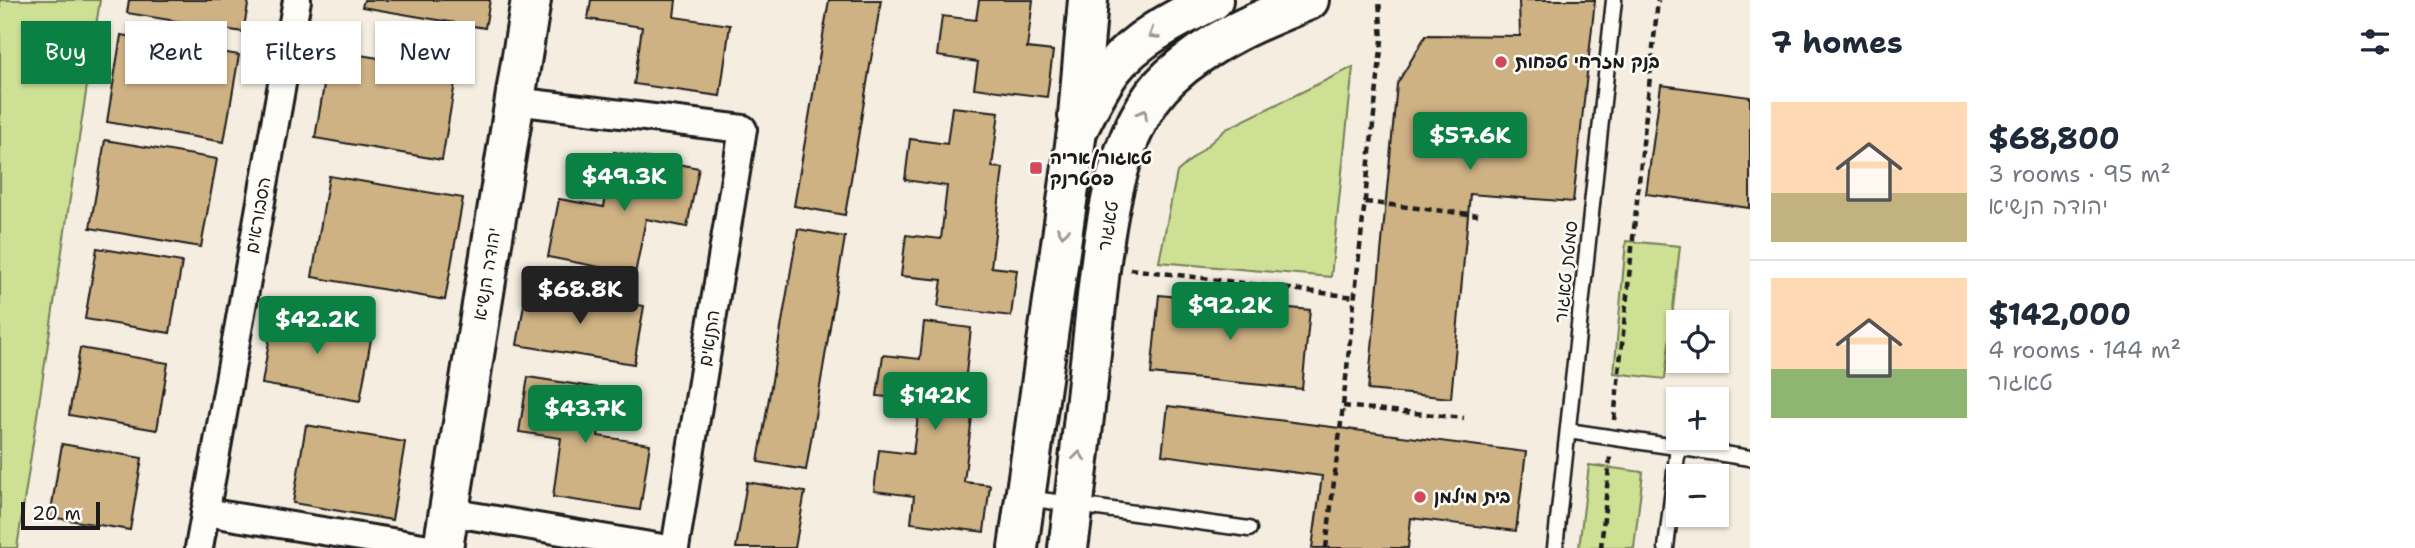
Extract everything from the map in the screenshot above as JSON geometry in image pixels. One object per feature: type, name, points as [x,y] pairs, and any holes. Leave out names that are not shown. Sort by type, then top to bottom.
[{"type":"street","name":"הסבוראים","points":[[199,548],[297,0]]},
{"type":"street","name":"יהודה הנשיא","points":[[446,530],[531,0]]},
{"type":"street","points":[[1018,548],[1077,131],[1088,0]]},
{"type":"street","points":[[1077,131],[1114,67],[1145,39],[1213,0]]},
{"type":"street","name":"טאגור","points":[[1068,548],[1101,265],[1117,174],[1131,135],[1144,110],[1169,78],[1208,46],[1249,24],[1309,0]]},
{"type":"street","name":"התנאים","points":[[515,101],[743,129],[675,548]]},
{"type":"street","points":[[205,512],[429,548]]},
{"type":"street","points":[[446,530],[662,548]]},
{"type":"lane","name":"סמטת טאגור","points":[[1555,548],[1614,0]]},
{"type":"lane","points":[[1568,431],[1666,445]]},
{"type":"lane","points":[[1667,548],[1678,450]]},
{"type":"lane","points":[[1698,450],[1750,458]]},
{"type":"lane","points":[[1025,498],[1249,529]]},
{"type":"path","points":[[1326,548],[1382,40],[1379,0]]},
{"type":"path","points":[[1601,548],[1658,0]]},
{"type":"path","points":[[1365,202],[1478,215]]},
{"type":"path","points":[[1101,265],[1355,297]]},
{"type":"path","points":[[1343,406],[1464,418]]},
{"type":"green space","points":[[0,0],[100,0],[97,21],[21,21],[21,84],[87,84],[17,548],[0,548]]},
{"type":"green space","points":[[1353,67],[1331,277],[1159,262],[1177,172],[1226,129]]},
{"type":"green space","points":[[1626,241],[1680,246],[1673,310],[1666,310],[1665,379],[1614,373]]},
{"type":"green space","points":[[1589,465],[1643,472],[1634,548],[1579,548]]},
{"type":"building","points":[[129,0],[249,0],[245,21],[241,21],[241,32],[227,29],[227,21],[176,21],[127,13]]},
{"type":"building","points":[[364,0],[490,0],[485,28],[475,26],[475,21],[444,21],[362,7]]},
{"type":"building","points":[[591,0],[676,0],[674,17],[730,25],[720,96],[634,84],[642,27],[588,19]]},
{"type":"building","points":[[829,0],[881,0],[845,215],[794,206]]},
{"type":"building","points":[[979,0],[1033,0],[1027,48],[1053,51],[1047,97],[974,88],[978,62],[937,56],[942,16],[976,20]]},
{"type":"building","points":[[1519,0],[1595,0],[1573,202],[1470,194],[1451,398],[1368,390],[1397,84],[1426,35],[1520,36]]},
{"type":"building","points":[[121,35],[125,36],[125,84],[227,84],[227,53],[239,55],[224,142],[107,122]]},
{"type":"building","points":[[361,55],[375,57],[375,84],[455,84],[442,160],[315,138],[324,84],[361,84]]},
{"type":"building","points":[[1661,85],[1750,97],[1750,208],[1646,194]]},
{"type":"building","points":[[952,107],[999,112],[992,167],[1003,168],[991,267],[1017,270],[1011,316],[938,307],[942,280],[901,276],[906,235],[941,239],[947,186],[905,180],[910,139],[947,144]]},
{"type":"building","points":[[105,140],[217,159],[201,247],[90,228]]},
{"type":"building","points":[[614,152],[699,168],[687,227],[646,219],[635,274],[548,257],[559,199],[604,207]]},
{"type":"building","points":[[329,176],[463,198],[445,300],[312,277]]},
{"type":"building","points":[[798,229],[845,237],[806,470],[758,462]]},
{"type":"building","points":[[97,248],[182,262],[170,333],[85,319]]},
{"type":"building","points":[[527,287],[644,306],[634,364],[517,345]]},
{"type":"building","points":[[1159,295],[1310,310],[1302,389],[1151,374]]},
{"type":"building","points":[[274,311],[373,328],[360,401],[262,384]]},
{"type":"building","points":[[924,322],[971,328],[965,383],[976,384],[964,482],[990,485],[984,532],[911,523],[914,496],[874,491],[879,450],[913,454],[920,401],[877,396],[883,355],[920,359]]},
{"type":"building","points":[[80,348],[168,363],[157,430],[69,415]]},
{"type":"building","points":[[528,377],[605,389],[598,436],[650,444],[640,510],[553,497],[561,438],[519,432]]},
{"type":"building","name":"בית מילמן","points":[[1168,406],[1526,452],[1516,531],[1411,518],[1408,548],[1312,548],[1322,476],[1162,455]]},
{"type":"building","points":[[306,425],[405,442],[392,520],[293,503]]},
{"type":"building","points":[[62,444],[142,458],[130,530],[50,517]]},
{"type":"building","points":[[747,482],[805,492],[795,548],[736,548]]},
{"type":"place","name":"בנק מזרחי טפחות","points":[[1501,62]]},
{"type":"place","name":"טאגור/אריה פסטרנק","points":[[1036,168]]},
{"type":"place","name":"בית מילמן","points":[[1420,497]]}]
